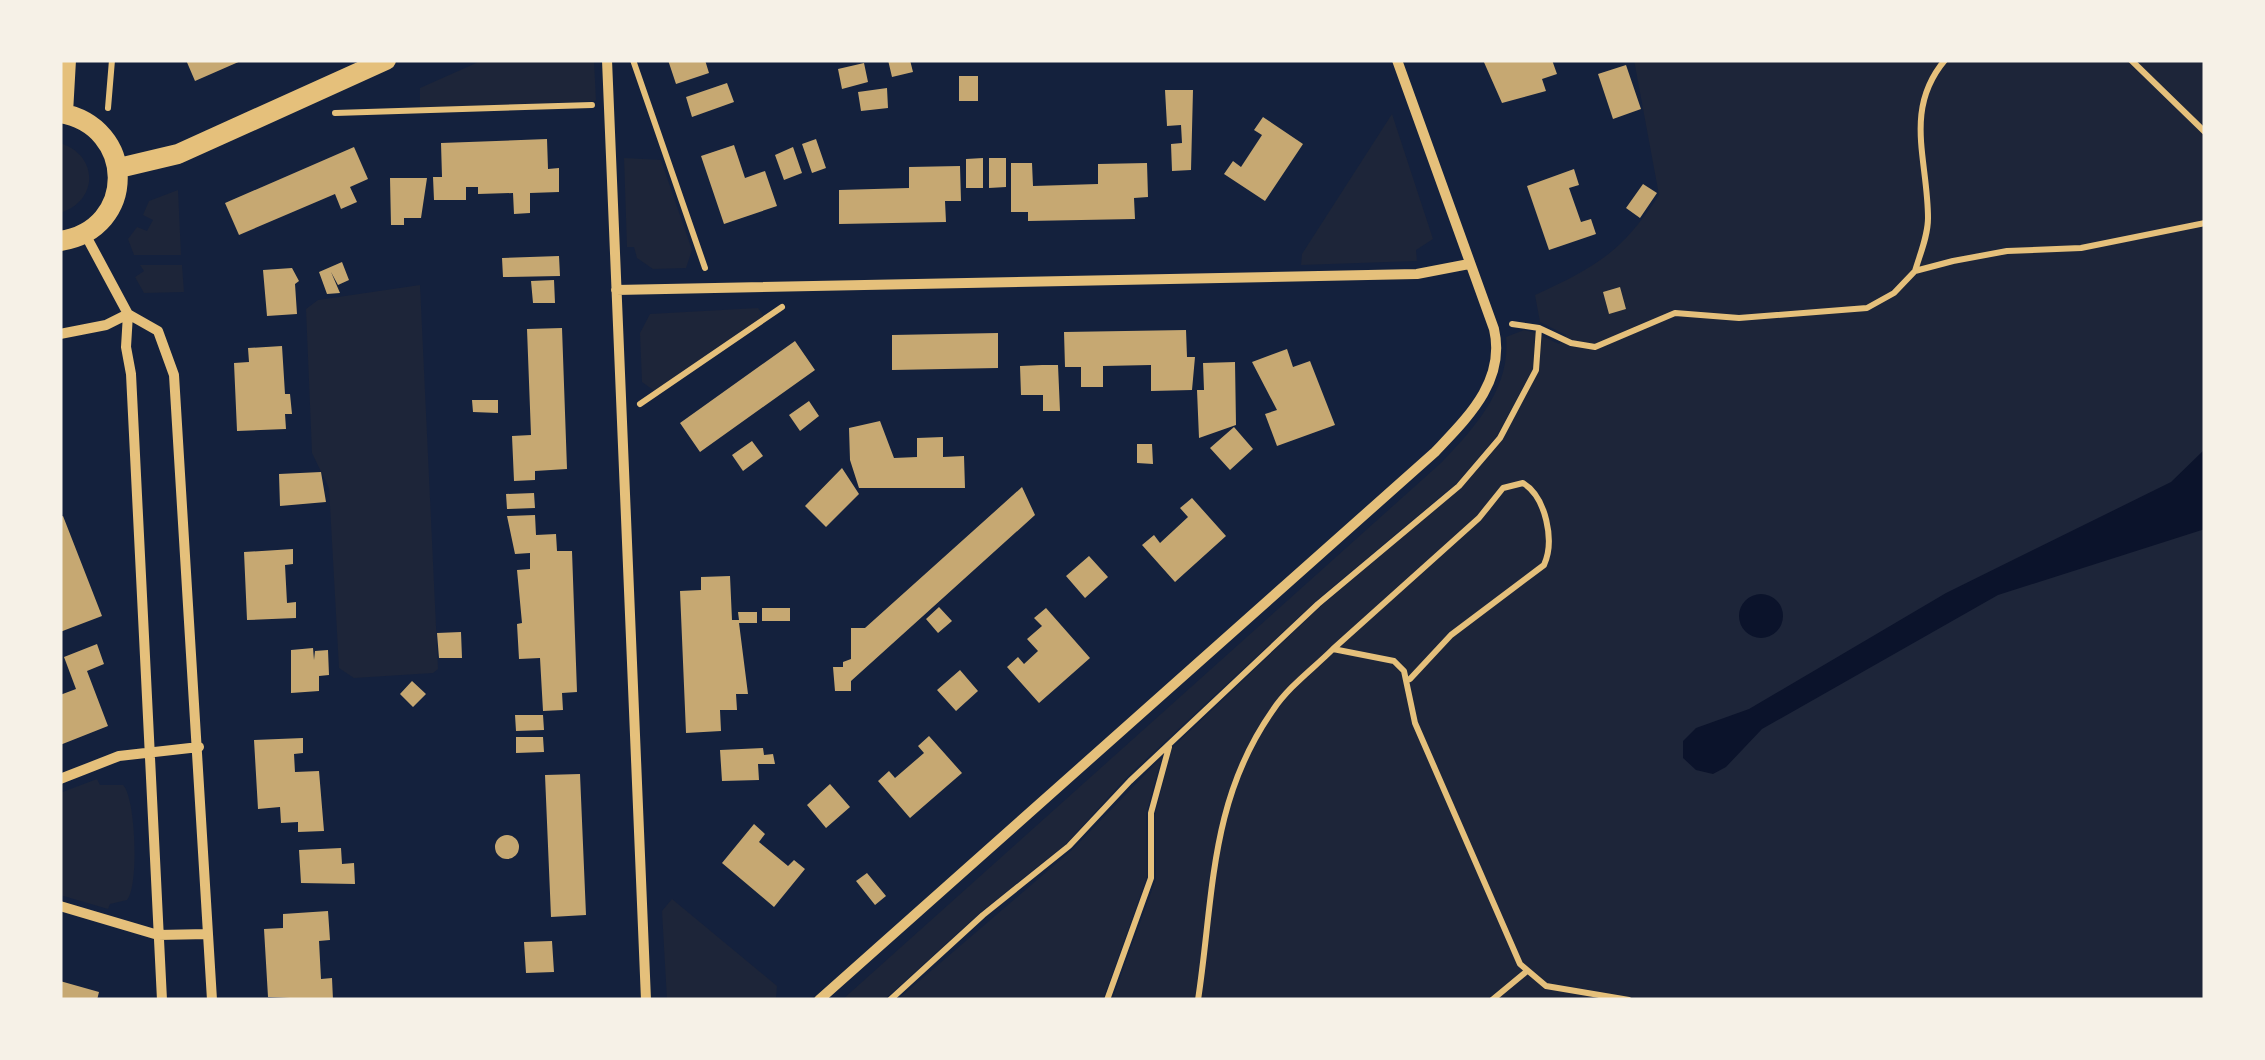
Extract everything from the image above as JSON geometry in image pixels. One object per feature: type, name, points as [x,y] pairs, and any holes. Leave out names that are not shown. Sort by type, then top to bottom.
[{"type":"main road","points":[[60,241],[84,234],[102,221],[115,202],[119,168],[107,138],[81,118],[61,113],[66,60]]},
{"type":"main road","points":[[119,168],[178,154],[386,60]]},
{"type":"street","points":[[607,60],[646,1000]]},
{"type":"street","points":[[820,1000],[1435,452],[1467,418],[1488,386],[1497,360],[1494,329],[1397,60]]},
{"type":"street","points":[[84,234],[128,314],[158,331],[174,375],[200,747],[212,1000]]},
{"type":"street","points":[[616,290],[1417,274],[1469,264]]},
{"type":"street","points":[[60,334],[106,325],[128,314]]},
{"type":"street","points":[[128,314],[126,347],[131,374],[162,1000]]},
{"type":"street","points":[[60,779],[148,751],[200,747]]},
{"type":"street","points":[[60,906],[158,934],[208,934]]},
{"type":"path","points":[[106,114],[112,60]]},
{"type":"path","points":[[633,60],[713,288]]},
{"type":"path","points":[[890,1000],[983,915],[1069,846],[1318,604],[1459,486],[1500,438],[1536,370],[1539,328],[1570,343],[1595,347],[1675,312],[1739,318],[1867,308],[1894,294],[1916,271],[1928,216],[1918,126],[1921,103],[1925,88],[1946,60]]},
{"type":"path","points":[[2131,60],[2205,132]]},
{"type":"path","points":[[317,91],[329,113],[608,104]]},
{"type":"path","points":[[1916,271],[1982,254],[2082,248],[2205,223]]},
{"type":"path","points":[[621,413],[657,396],[775,313],[804,286]]},
{"type":"path","points":[[1198,1000],[1216,848],[1236,774],[1273,709],[1333,649],[1479,518],[1503,488],[1523,483],[1534,490],[1541,504],[1548,556],[1544,566],[1451,634],[1424,658],[1409,680]]},
{"type":"path","points":[[1333,649],[1394,661],[1409,680],[1414,724],[1500,924],[1527,971],[1546,986],[1629,1000]]},
{"type":"path","points":[[1107,1000],[1151,878],[1151,813],[1169,746]]},
{"type":"path","points":[[1492,1000],[1527,971]]},
{"type":"shaded area","points":[[483,60],[594,60],[596,101],[420,108],[420,88]]},
{"type":"shaded area","points":[[1634,60],[2205,60],[2205,1000],[1112,1000],[1156,879],[1155,814],[1172,748],[1321,606],[1460,488],[1501,440],[1538,372],[1540,335],[1559,344],[1566,335],[1540,322],[1535,295],[1606,256],[1633,231],[1659,195]]},
{"type":"shaded area","points":[[1392,114],[1433,239],[1416,250],[1417,261],[1301,265],[1302,254]]},
{"type":"shaded area","points":[[60,143],[82,157],[89,178],[82,199],[60,213]]},
{"type":"shaded area","points":[[624,158],[661,160],[692,250],[686,268],[653,269],[637,258],[634,247],[627,247]]},
{"type":"shaded area","points":[[178,190],[181,255],[134,255],[128,239],[137,227],[147,231],[153,220],[143,215],[149,201]]},
{"type":"shaded area","points":[[140,265],[182,265],[184,292],[144,293],[135,277],[144,271]]},
{"type":"shaded area","points":[[420,285],[438,669],[433,673],[354,678],[339,668],[329,488],[312,453],[306,309],[318,300]]},
{"type":"shaded area","points":[[758,308],[764,316],[656,392],[642,382],[640,333],[650,314]]},
{"type":"shaded area","points":[[1524,330],[1536,333],[1533,369],[1497,436],[1457,483],[1316,601],[1127,777],[1066,844],[981,912],[884,1000],[842,1000],[1442,462],[1478,421],[1497,390],[1506,356],[1506,337]]},
{"type":"shaded area","points":[[2205,449],[2205,529],[1998,595],[1762,729],[1726,767],[1713,774],[1696,770],[1683,758],[1683,741],[1696,728],[1749,709],[1946,593],[2171,482]]},
{"type":"shaded area","points":[[1761,594],[1776,601],[1783,616],[1776,631],[1761,638],[1746,631],[1739,616],[1746,601]]},
{"type":"shaded area","points":[[1162,757],[1146,814],[1147,877],[1103,1000],[897,1000],[1072,850]]},
{"type":"shaded area","points":[[97,779],[100,785],[123,785],[133,824],[131,892],[127,900],[110,904],[108,909],[60,895],[60,793]]},
{"type":"shaded area","points":[[672,899],[777,986],[776,998],[667,1000],[662,911]]},
{"type":"building","points":[[186,60],[243,60],[195,81]]},
{"type":"building","points":[[668,60],[705,60],[709,73],[676,84]]},
{"type":"building","points":[[888,60],[910,60],[913,72],[892,77]]},
{"type":"building","points":[[1483,60],[1552,60],[1557,74],[1542,79],[1546,91],[1502,103]]},
{"type":"building","points":[[864,63],[868,82],[842,89],[838,69]]},
{"type":"building","points":[[1626,65],[1641,109],[1613,119],[1598,74]]},
{"type":"building","points":[[959,76],[978,76],[978,101],[959,101]]},
{"type":"building","points":[[727,83],[734,102],[692,117],[686,97]]},
{"type":"building","points":[[887,88],[888,108],[861,111],[858,92]]},
{"type":"building","points":[[1165,90],[1193,90],[1191,170],[1172,171],[1171,144],[1182,143],[1181,125],[1167,126]]},
{"type":"building","points":[[1263,117],[1303,144],[1265,201],[1224,174],[1233,161],[1241,167],[1262,135],[1254,130]]},
{"type":"building","points":[[547,139],[548,169],[559,168],[559,192],[530,193],[530,213],[514,214],[513,193],[478,194],[478,187],[466,187],[466,200],[434,200],[433,177],[442,177],[441,143]]},
{"type":"building","points":[[816,139],[826,168],[812,173],[802,144]]},
{"type":"building","points":[[734,145],[745,178],[765,171],[777,206],[724,224],[701,156]]},
{"type":"building","points":[[354,147],[368,179],[350,187],[357,202],[341,209],[335,194],[239,235],[225,203]]},
{"type":"building","points":[[793,147],[802,173],[784,180],[775,155]]},
{"type":"building","points":[[983,158],[983,188],[966,188],[966,159]]},
{"type":"building","points":[[989,158],[1006,158],[1006,187],[989,188]]},
{"type":"building","points":[[1011,163],[1032,163],[1033,186],[1098,184],[1098,164],[1147,163],[1148,197],[1134,198],[1135,219],[1028,221],[1028,212],[1011,212]]},
{"type":"building","points":[[960,166],[961,201],[945,201],[946,222],[839,224],[839,190],[909,188],[909,167]]},
{"type":"building","points":[[1574,169],[1579,185],[1569,188],[1581,222],[1591,219],[1596,234],[1549,250],[1527,186]]},
{"type":"building","points":[[390,178],[427,178],[421,218],[404,218],[404,225],[391,225]]},
{"type":"building","points":[[1643,184],[1657,193],[1640,218],[1626,208]]},
{"type":"building","points":[[559,256],[560,276],[503,277],[502,258]]},
{"type":"building","points":[[342,262],[349,280],[338,285],[331,272],[340,293],[327,294],[319,272]]},
{"type":"building","points":[[292,268],[299,281],[295,284],[297,314],[267,316],[263,270]]},
{"type":"building","points":[[554,280],[555,303],[533,303],[531,281]]},
{"type":"building","points":[[1620,287],[1626,309],[1609,314],[1603,292]]},
{"type":"building","points":[[562,328],[567,469],[535,471],[535,480],[514,481],[512,436],[531,435],[527,329]]},
{"type":"building","points":[[1186,330],[1187,357],[1195,357],[1192,390],[1151,391],[1151,365],[1103,366],[1103,387],[1081,387],[1081,367],[1065,367],[1064,332]]},
{"type":"building","points":[[998,333],[998,368],[892,370],[892,335]]},
{"type":"building","points":[[795,341],[815,370],[700,452],[680,423]]},
{"type":"building","points":[[282,346],[285,394],[290,394],[292,414],[285,414],[286,429],[237,431],[234,363],[249,362],[248,348]]},
{"type":"building","points":[[1287,349],[1293,367],[1310,361],[1335,425],[1277,446],[1265,414],[1277,410],[1252,362]]},
{"type":"building","points":[[1235,362],[1236,425],[1199,438],[1197,390],[1204,390],[1203,363]]},
{"type":"building","points":[[1058,365],[1060,411],[1043,411],[1043,395],[1021,395],[1020,366]]},
{"type":"building","points":[[472,400],[498,400],[498,413],[473,412]]},
{"type":"building","points":[[809,401],[819,416],[800,431],[789,415]]},
{"type":"building","points":[[880,421],[894,458],[917,457],[917,438],[943,437],[943,457],[964,456],[965,488],[859,488],[850,460],[849,428]]},
{"type":"building","points":[[1234,427],[1253,449],[1230,470],[1210,448]]},
{"type":"building","points":[[752,441],[763,456],[743,471],[732,455]]},
{"type":"building","points":[[1137,444],[1152,444],[1153,464],[1137,463]]},
{"type":"building","points":[[842,468],[859,494],[826,527],[805,506]]},
{"type":"building","points":[[321,472],[326,502],[280,506],[279,474]]},
{"type":"building","points":[[1022,487],[1035,515],[851,681],[851,691],[835,691],[833,667],[843,667],[843,662],[851,659],[851,628],[865,628]]},
{"type":"building","points":[[534,493],[535,508],[507,509],[506,494]]},
{"type":"building","points":[[1192,498],[1226,536],[1175,582],[1142,545],[1154,535],[1160,543],[1188,517],[1180,508]]},
{"type":"building","points":[[535,515],[536,535],[556,534],[557,551],[572,551],[577,692],[562,693],[563,710],[543,711],[540,658],[519,659],[517,624],[522,623],[517,570],[530,569],[530,553],[515,554],[507,516]]},
{"type":"building","points":[[63,516],[102,616],[60,632],[60,517]]},
{"type":"building","points":[[293,549],[293,564],[285,565],[287,603],[296,602],[296,618],[247,620],[244,552]]},
{"type":"building","points":[[1089,556],[1108,577],[1085,598],[1066,576]]},
{"type":"building","points":[[730,576],[732,620],[739,620],[738,612],[757,612],[757,623],[739,623],[748,694],[736,694],[737,710],[720,710],[721,731],[686,733],[680,591],[701,590],[701,577]]},
{"type":"building","points":[[939,607],[952,621],[938,633],[926,619]]},
{"type":"building","points":[[762,608],[790,608],[790,621],[762,621]]},
{"type":"building","points":[[1046,608],[1090,658],[1039,703],[1007,667],[1018,657],[1024,664],[1038,651],[1027,639],[1042,626],[1034,618]]},
{"type":"building","points":[[461,632],[462,658],[439,658],[437,633]]},
{"type":"building","points":[[97,644],[104,664],[87,671],[108,726],[60,745],[60,695],[76,689],[64,657]]},
{"type":"building","points":[[313,648],[314,660],[315,651],[328,650],[329,675],[319,676],[319,691],[291,693],[291,650]]},
{"type":"building","points":[[960,670],[978,691],[956,711],[937,690]]},
{"type":"building","points":[[412,681],[426,694],[413,707],[400,694]]},
{"type":"building","points":[[515,715],[543,715],[544,730],[516,731]]},
{"type":"building","points":[[929,736],[962,773],[910,818],[878,781],[889,771],[895,778],[924,753],[918,746]]},
{"type":"building","points":[[516,737],[543,737],[544,752],[516,753]]},
{"type":"building","points":[[303,738],[303,753],[294,754],[295,772],[319,771],[324,831],[298,832],[298,822],[281,823],[280,807],[258,809],[254,740]]},
{"type":"building","points":[[763,748],[764,755],[773,754],[775,764],[758,764],[759,780],[722,781],[720,750]]},
{"type":"building","points":[[580,774],[586,915],[551,917],[545,775]]},
{"type":"building","points":[[830,784],[850,807],[826,828],[807,805]]},
{"type":"building","points":[[754,824],[765,834],[759,842],[788,866],[794,860],[805,869],[774,907],[722,863]]},
{"type":"building","points":[[507,835],[516,838],[516,856],[507,859],[498,856],[495,847],[498,838]]},
{"type":"building","points":[[341,848],[342,864],[354,863],[355,884],[301,883],[299,850]]},
{"type":"building","points":[[867,873],[886,896],[875,905],[856,881]]},
{"type":"building","points":[[328,911],[330,940],[319,941],[321,979],[332,978],[333,1000],[268,997],[264,929],[283,928],[283,914]]},
{"type":"building","points":[[552,941],[554,972],[526,973],[524,942]]},
{"type":"building","points":[[60,981],[99,992],[97,1000],[60,1000]]}]
